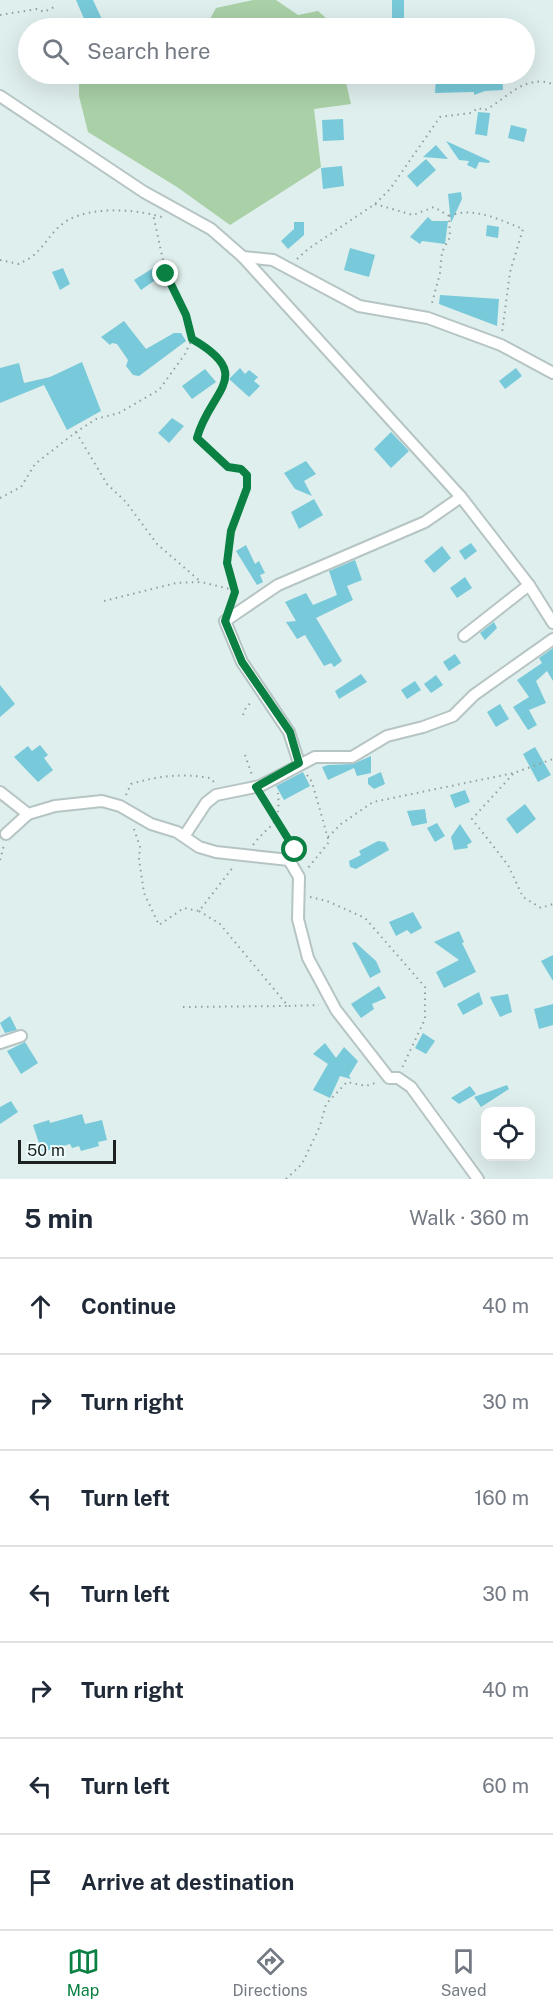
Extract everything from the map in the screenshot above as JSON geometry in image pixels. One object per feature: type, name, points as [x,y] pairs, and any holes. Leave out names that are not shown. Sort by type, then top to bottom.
[{"type":"street","points":[[0,96],[144,192],[212,229],[243,257],[461,497],[529,585],[553,623]]},
{"type":"street","points":[[243,257],[273,260],[359,306],[428,318],[501,345],[553,373]]},
{"type":"street","points":[[299,763],[290,732],[237,653],[225,621],[278,585],[425,522],[461,497]]},
{"type":"street","points":[[464,636],[529,585]]},
{"type":"street","points":[[185,835],[206,803],[222,793],[256,787],[299,763],[323,755],[352,757],[387,736],[423,727],[453,716],[474,695],[553,639]]},
{"type":"street","points":[[0,792],[28,814]]},
{"type":"street","points":[[6,834],[28,814],[56,806],[94,801],[120,806],[151,824],[185,835],[199,846],[240,856],[289,860],[299,877],[298,919],[305,949],[329,998],[352,1034],[394,1078],[411,1087],[478,1179]]},
{"type":"street","points":[[0,1043],[21,1036]]},
{"type":"path","points":[[0,15],[37,9],[44,12],[54,7]]},
{"type":"path","points":[[535,82],[553,84]]},
{"type":"path","points":[[289,268],[308,249],[375,204],[390,189],[440,117],[471,113],[478,108],[485,110],[519,86],[526,84]]},
{"type":"path","points":[[375,204],[413,215],[434,207],[450,216]]},
{"type":"path","points":[[0,260],[19,264],[36,254],[48,237],[69,220],[91,213],[121,211],[153,214],[171,220]]},
{"type":"path","points":[[450,216],[458,212],[488,214],[523,229],[510,272],[501,345]]},
{"type":"path","points":[[0,498],[21,487],[35,464],[76,432],[96,419],[119,413],[159,390],[185,354],[192,339],[186,315],[166,274],[153,214]]},
{"type":"path","points":[[428,318],[440,273],[442,252],[450,237],[450,216]]},
{"type":"path","points":[[192,339],[218,355],[224,365],[225,373],[218,400],[201,426],[197,438],[228,467],[241,469],[247,475],[247,488],[234,517],[228,554],[234,590],[232,602]]},
{"type":"path","points":[[76,432],[107,484],[126,502],[158,544],[201,582]]},
{"type":"path","points":[[104,602],[165,585],[201,582],[234,590]]},
{"type":"path","points":[[243,715],[250,702],[264,695]]},
{"type":"path","points":[[245,755],[256,787],[272,809],[276,821],[295,850],[289,860]]},
{"type":"path","points":[[328,837],[334,829],[373,802],[514,773],[553,759]]},
{"type":"path","points":[[299,763],[312,782],[319,814],[329,842],[324,851],[299,877]]},
{"type":"path","points":[[514,773],[472,819],[508,865],[523,897],[541,908],[553,904]]},
{"type":"path","points":[[120,806],[131,784],[149,778],[189,775],[210,778],[222,793]]},
{"type":"path","points":[[199,911],[212,892],[231,873],[240,856],[249,851],[276,821],[280,809],[278,793]]},
{"type":"path","points":[[132,814],[135,836],[140,847],[139,859],[143,887],[159,925],[184,908],[199,911],[220,924],[288,1006]]},
{"type":"path","points":[[0,860],[6,834]]},
{"type":"path","points":[[286,1179],[302,1164],[320,1126],[326,1104],[338,1090],[347,1082],[366,1086],[394,1078],[425,1019],[425,987],[365,918],[327,901],[299,894]]},
{"type":"path","points":[[183,1007],[320,1005],[329,998]]},
{"type":"green space","points":[[253,0],[276,0],[298,15],[318,11],[326,18],[210,18],[216,8]]},
{"type":"green space","points":[[79,84],[346,84],[351,104],[314,109],[321,167],[230,225],[177,187],[88,132],[79,96]]},
{"type":"building","points":[[76,0],[93,0],[101,18],[84,18]]},
{"type":"building","points":[[392,0],[404,0],[404,18],[392,18]]},
{"type":"building","points":[[436,84],[503,84],[503,90],[485,91],[474,95],[474,92],[435,93]]},
{"type":"building","points":[[478,112],[490,113],[487,136],[475,134]]},
{"type":"building","points":[[343,119],[344,140],[323,141],[322,120]]},
{"type":"building","points":[[511,125],[527,129],[524,142],[508,138]]},
{"type":"building","points":[[446,141],[490,161],[489,163],[479,162],[476,169],[467,165],[469,161],[459,160]]},
{"type":"building","points":[[436,145],[448,159],[423,157]]},
{"type":"building","points":[[426,159],[436,170],[417,187],[407,176]]},
{"type":"building","points":[[342,166],[344,186],[323,189],[321,168]]},
{"type":"building","points":[[461,192],[462,199],[451,223],[448,194]]},
{"type":"building","points":[[428,217],[432,221],[448,221],[445,244],[422,241],[420,244],[410,237]]},
{"type":"building","points":[[294,222],[304,222],[304,235],[288,249],[281,241],[294,229]]},
{"type":"building","points":[[487,225],[499,227],[498,238],[486,236]]},
{"type":"building","points":[[350,248],[375,255],[369,277],[344,270]]},
{"type":"building","points":[[158,265],[164,274],[141,290],[134,280]]},
{"type":"building","points":[[63,268],[70,284],[60,290],[52,272]]},
{"type":"building","points":[[440,295],[499,299],[497,326],[439,304]]},
{"type":"building","points":[[124,321],[146,349],[174,333],[181,333],[186,341],[139,376],[133,375],[126,366],[128,360],[117,344],[110,345],[101,337]]},
{"type":"building","points":[[82,362],[101,411],[67,430],[44,385],[0,403],[0,368],[19,363],[24,383],[50,377]]},
{"type":"building","points":[[240,368],[245,374],[249,370],[258,377],[254,381],[260,386],[249,397],[229,379]]},
{"type":"building","points":[[516,368],[522,376],[505,389],[499,381]]},
{"type":"building","points":[[205,369],[216,382],[192,399],[182,386]]},
{"type":"building","points":[[172,418],[184,426],[169,443],[158,433]]},
{"type":"building","points":[[391,432],[409,451],[391,468],[374,449]]},
{"type":"building","points":[[306,461],[316,474],[304,481],[312,496],[295,489],[284,473]]},
{"type":"building","points":[[314,499],[323,515],[299,529],[291,512]]},
{"type":"building","points":[[471,543],[477,551],[465,560],[459,551]]},
{"type":"building","points":[[246,545],[255,564],[259,561],[265,573],[260,575],[263,582],[257,585],[236,551]]},
{"type":"building","points":[[442,546],[451,558],[434,573],[424,561]]},
{"type":"building","points":[[355,560],[362,580],[347,586],[353,600],[316,618],[342,661],[334,667],[331,663],[324,666],[305,635],[297,639],[286,622],[296,621],[285,602],[306,593],[313,605],[337,595],[329,571]]},
{"type":"building","points":[[465,577],[472,588],[457,598],[450,588]]},
{"type":"building","points":[[494,622],[497,628],[485,640],[480,633]]},
{"type":"building","points":[[553,648],[553,681],[547,671],[536,681],[546,703],[529,710],[537,725],[528,730],[513,707],[529,697],[517,680],[542,663],[539,658]]},
{"type":"building","points":[[455,654],[461,663],[449,671],[443,662]]},
{"type":"building","points":[[361,674],[367,682],[339,699],[335,691]]},
{"type":"building","points":[[436,675],[443,685],[431,693],[424,684]]},
{"type":"building","points":[[415,681],[421,690],[407,699],[401,690]]},
{"type":"building","points":[[0,685],[15,704],[0,717]]},
{"type":"building","points":[[500,704],[509,719],[496,727],[487,712]]},
{"type":"building","points":[[40,745],[48,755],[44,758],[53,770],[38,782],[14,757],[28,746],[32,751]]},
{"type":"building","points":[[535,747],[551,775],[538,782],[523,754]]},
{"type":"building","points":[[371,756],[371,773],[357,776],[354,768],[328,780],[322,767],[353,764]]},
{"type":"building","points":[[303,772],[310,786],[284,800],[276,786]]},
{"type":"building","points":[[381,772],[385,784],[374,789],[368,784],[368,778]]},
{"type":"building","points":[[465,790],[470,802],[455,808],[450,795]]},
{"type":"building","points":[[525,804],[536,819],[517,834],[506,819]]},
{"type":"building","points":[[425,809],[427,823],[412,826],[407,811]]},
{"type":"building","points":[[437,823],[445,836],[435,842],[427,828]]},
{"type":"building","points":[[460,824],[472,842],[467,845],[468,848],[454,850],[451,837]]},
{"type":"building","points":[[378,841],[385,842],[389,850],[356,869],[350,867],[349,861],[361,855],[359,851]]},
{"type":"building","points":[[413,912],[422,928],[411,934],[407,930],[396,936],[389,922]]},
{"type":"building","points":[[459,931],[464,942],[462,943],[476,972],[444,988],[436,972],[459,960],[434,942]]},
{"type":"building","points":[[355,942],[376,961],[381,972],[370,978],[352,943]]},
{"type":"building","points":[[553,955],[553,981],[541,961]]},
{"type":"building","points":[[379,986],[386,998],[372,1004],[374,1009],[361,1018],[351,1004]]},
{"type":"building","points":[[479,992],[483,1004],[463,1015],[457,1004]]},
{"type":"building","points":[[508,994],[512,1012],[500,1017],[490,997]]},
{"type":"building","points":[[553,1004],[553,1025],[539,1029],[534,1009]]},
{"type":"building","points":[[10,1016],[17,1030],[5,1033],[0,1023]]},
{"type":"building","points":[[423,1033],[435,1041],[426,1054],[415,1048]]},
{"type":"building","points":[[25,1042],[38,1063],[21,1074],[7,1051]]},
{"type":"building","points":[[325,1043],[336,1058],[344,1047],[358,1061],[349,1076],[351,1079],[340,1076],[330,1098],[313,1090],[328,1064],[313,1054]]},
{"type":"building","points":[[507,1085],[509,1089],[481,1107],[474,1097]]},
{"type":"building","points":[[470,1086],[476,1094],[459,1104],[451,1098]]},
{"type":"building","points":[[11,1101],[18,1112],[0,1124],[0,1107]]},
{"type":"building","points":[[82,1114],[85,1124],[102,1120],[107,1140],[98,1142],[99,1146],[81,1151],[79,1146],[72,1148],[70,1144],[42,1152],[33,1125]]},
{"type":"route","points":[[166,274],[183,307],[192,339],[218,355],[224,365],[225,376],[218,400],[201,426],[197,438],[228,467],[241,469],[247,475],[247,488],[239,503],[231,531],[227,563],[235,592],[225,621],[242,662],[293,738],[299,763],[256,787],[261,791],[281,830],[295,850]]}]
